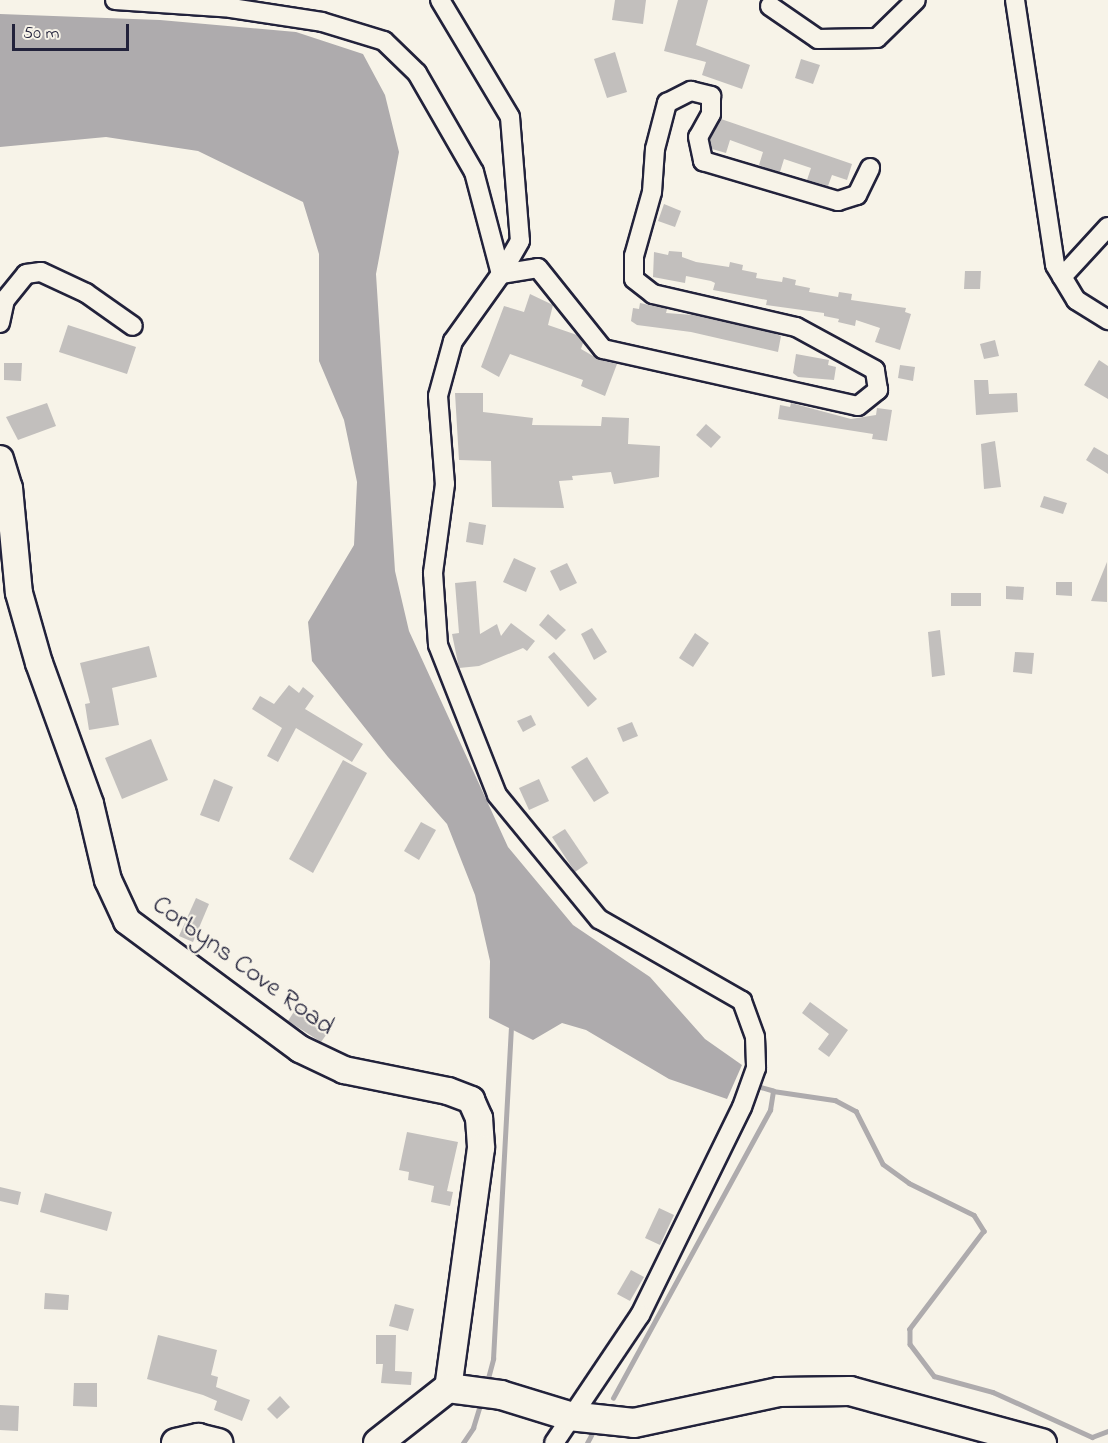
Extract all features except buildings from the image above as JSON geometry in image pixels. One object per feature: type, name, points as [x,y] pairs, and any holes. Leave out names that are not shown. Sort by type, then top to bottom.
[{"type":"main road","name":"Corbyns Cove Road","points":[[0,459],[9,488],[19,593],[39,663],[90,804],[108,880],[128,921],[300,1049],[345,1070],[448,1091],[471,1100],[479,1118],[481,1148],[460,1389]]},
{"type":"main road","points":[[378,1443],[460,1389],[501,1395],[569,1416],[634,1423],[779,1392],[850,1391],[1042,1443]]},
{"type":"main road","points":[[176,1443],[198,1438],[218,1443]]},
{"type":"street","points":[[115,0],[231,8],[322,22],[384,40],[417,73],[474,172],[501,274]]},
{"type":"street","points":[[440,0],[510,117],[520,241],[501,274],[453,340],[438,396],[445,484],[434,573],[438,645],[497,795],[598,919],[742,1001],[755,1037],[756,1068],[742,1107],[640,1315],[569,1416],[554,1443]]},
{"type":"street","points":[[770,6],[818,39],[877,38],[916,0]]},
{"type":"street","points":[[1015,0],[1055,265],[1076,300],[1108,320]]},
{"type":"street","points":[[501,274],[538,268],[603,349],[858,406],[878,390],[875,370],[796,327],[653,294],[634,279],[634,256],[652,192],[655,149],[667,103],[691,91],[711,96],[711,114],[698,137],[703,161],[838,201],[857,195],[870,168]]},
{"type":"street","points":[[1062,277],[1108,227]]},
{"type":"street","points":[[0,322],[5,300],[26,274],[41,272],[86,293],[133,326]]},
{"type":"shaded area","points":[[0,14],[160,20],[296,32],[363,54],[385,95],[399,152],[376,274],[395,571],[409,631],[508,847],[573,925],[650,977],[705,1039],[742,1065],[727,1099],[669,1079],[586,1030],[562,1023],[533,1040],[489,1018],[490,961],[475,895],[447,824],[388,757],[312,661],[308,622],[354,545],[357,482],[344,420],[319,361],[319,254],[303,202],[198,151],[106,137],[0,147]]},
{"type":"waterway","points":[[487,1382],[493,1359],[511,1029]]},
{"type":"waterway","points":[[613,1398],[770,1110],[773,1091],[756,1086]]},
{"type":"waterway","points":[[773,1091],[835,1100],[856,1111],[883,1164],[909,1183],[974,1215],[984,1231],[910,1329],[910,1344],[934,1376],[993,1392],[1092,1437],[1108,1431]]},
{"type":"waterway","points":[[463,1443],[473,1428],[481,1402]]},
{"type":"waterway","points":[[587,1443],[594,1430]]}]
